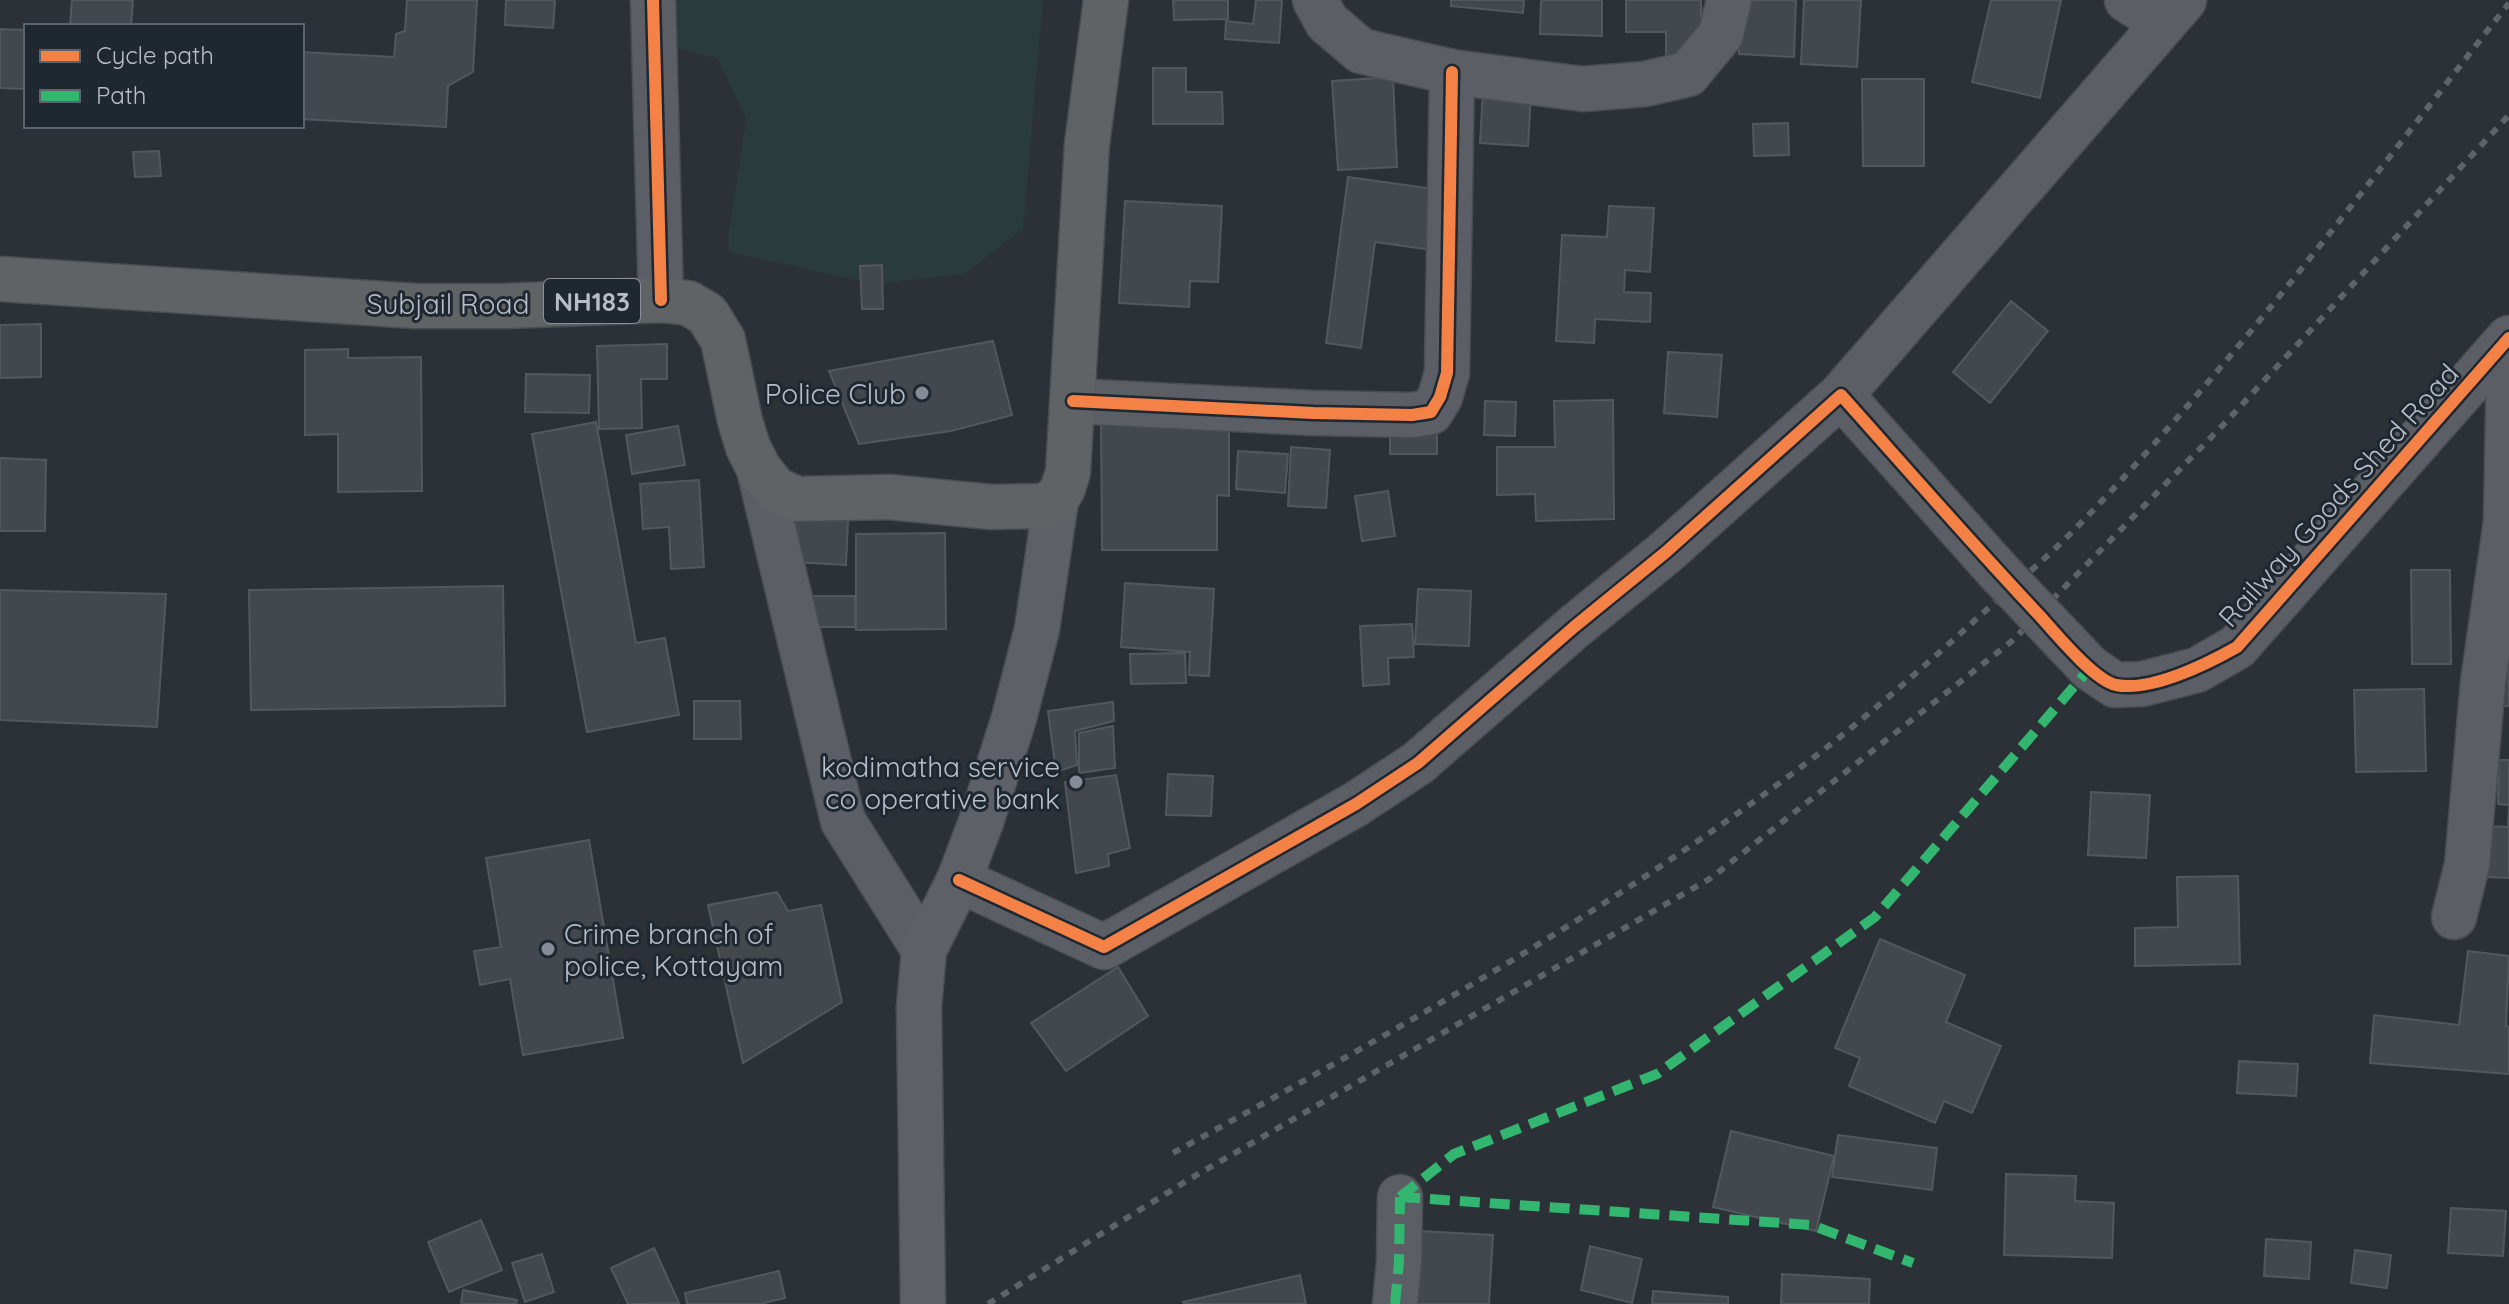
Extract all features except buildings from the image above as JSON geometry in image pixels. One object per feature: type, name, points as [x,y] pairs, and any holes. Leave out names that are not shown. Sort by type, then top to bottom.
[{"type":"highway","points":[[1056,500],[1068,472],[1087,144],[1106,0]]},
{"type":"highway","name":"Subjail Road","points":[[0,279],[415,306],[661,300],[688,303],[707,314],[723,340],[748,447],[759,469],[775,489],[797,499],[889,497],[1014,507],[1042,506],[1056,500]]},
{"type":"main road","points":[[923,1304],[919,1007],[924,950],[959,880],[1010,733],[1037,629],[1056,500]]},
{"type":"street","points":[[653,0],[661,300]]},
{"type":"street","points":[[1315,0],[1327,22],[1361,51],[1452,72],[1583,89],[1645,84],[1688,74],[1721,34],[1729,0]]},
{"type":"street","points":[[959,880],[1104,947],[1356,804],[1418,763],[1574,627],[1666,552],[1841,395],[2174,11],[2127,0]]},
{"type":"street","points":[[1073,401],[1313,413],[1412,415],[1431,412],[1440,397],[1447,373],[1452,72]]},
{"type":"street","name":"Railway Goods Shed Road","points":[[1841,395],[1998,571],[2090,668],[2115,685],[2142,684],[2197,670],[2237,647],[2509,338]]},
{"type":"street","points":[[2454,917],[2467,865],[2483,682],[2506,522],[2509,362]]},
{"type":"street","points":[[759,469],[843,821],[924,950]]},
{"type":"street","points":[[1395,1304],[1400,1197]]},
{"type":"shaded area","points":[[643,0],[1043,0],[1023,229],[964,274],[874,284],[729,252],[728,238],[746,119],[718,59],[645,39]]},
{"type":"railway","points":[[1173,1153],[1419,1015],[1580,918],[1737,814],[1813,758],[1900,687],[2054,550],[2191,402],[2299,272],[2509,3]]},
{"type":"railway","points":[[988,1304],[1188,1180],[1711,878],[2012,641],[2225,423],[2509,115]]},
{"type":"marked path","points":[[1400,1197],[1454,1154],[1657,1074],[1875,917],[2090,668]]},
{"type":"marked path","points":[[1400,1197],[1811,1225],[1913,1263]]},
{"type":"marked path","points":[[1395,1304],[1400,1197]]},
{"type":"cycle path","points":[[653,0],[661,300]]},
{"type":"cycle path","points":[[1073,401],[1313,413],[1412,415],[1431,412],[1440,397],[1447,373],[1452,72]]},
{"type":"cycle path","points":[[959,880],[1104,947],[1356,804],[1418,763],[1574,627],[1666,552],[1841,395],[2065,644],[2097,675],[2116,685],[2162,681],[2237,647],[2509,338]]},
{"type":"place","name":"Police Club","points":[[922,393]]},
{"type":"place","name":"kodimatha service co operative bank","points":[[1076,782]]},
{"type":"place","name":"Crime branch of police, Kottayam","points":[[548,949]]}]
